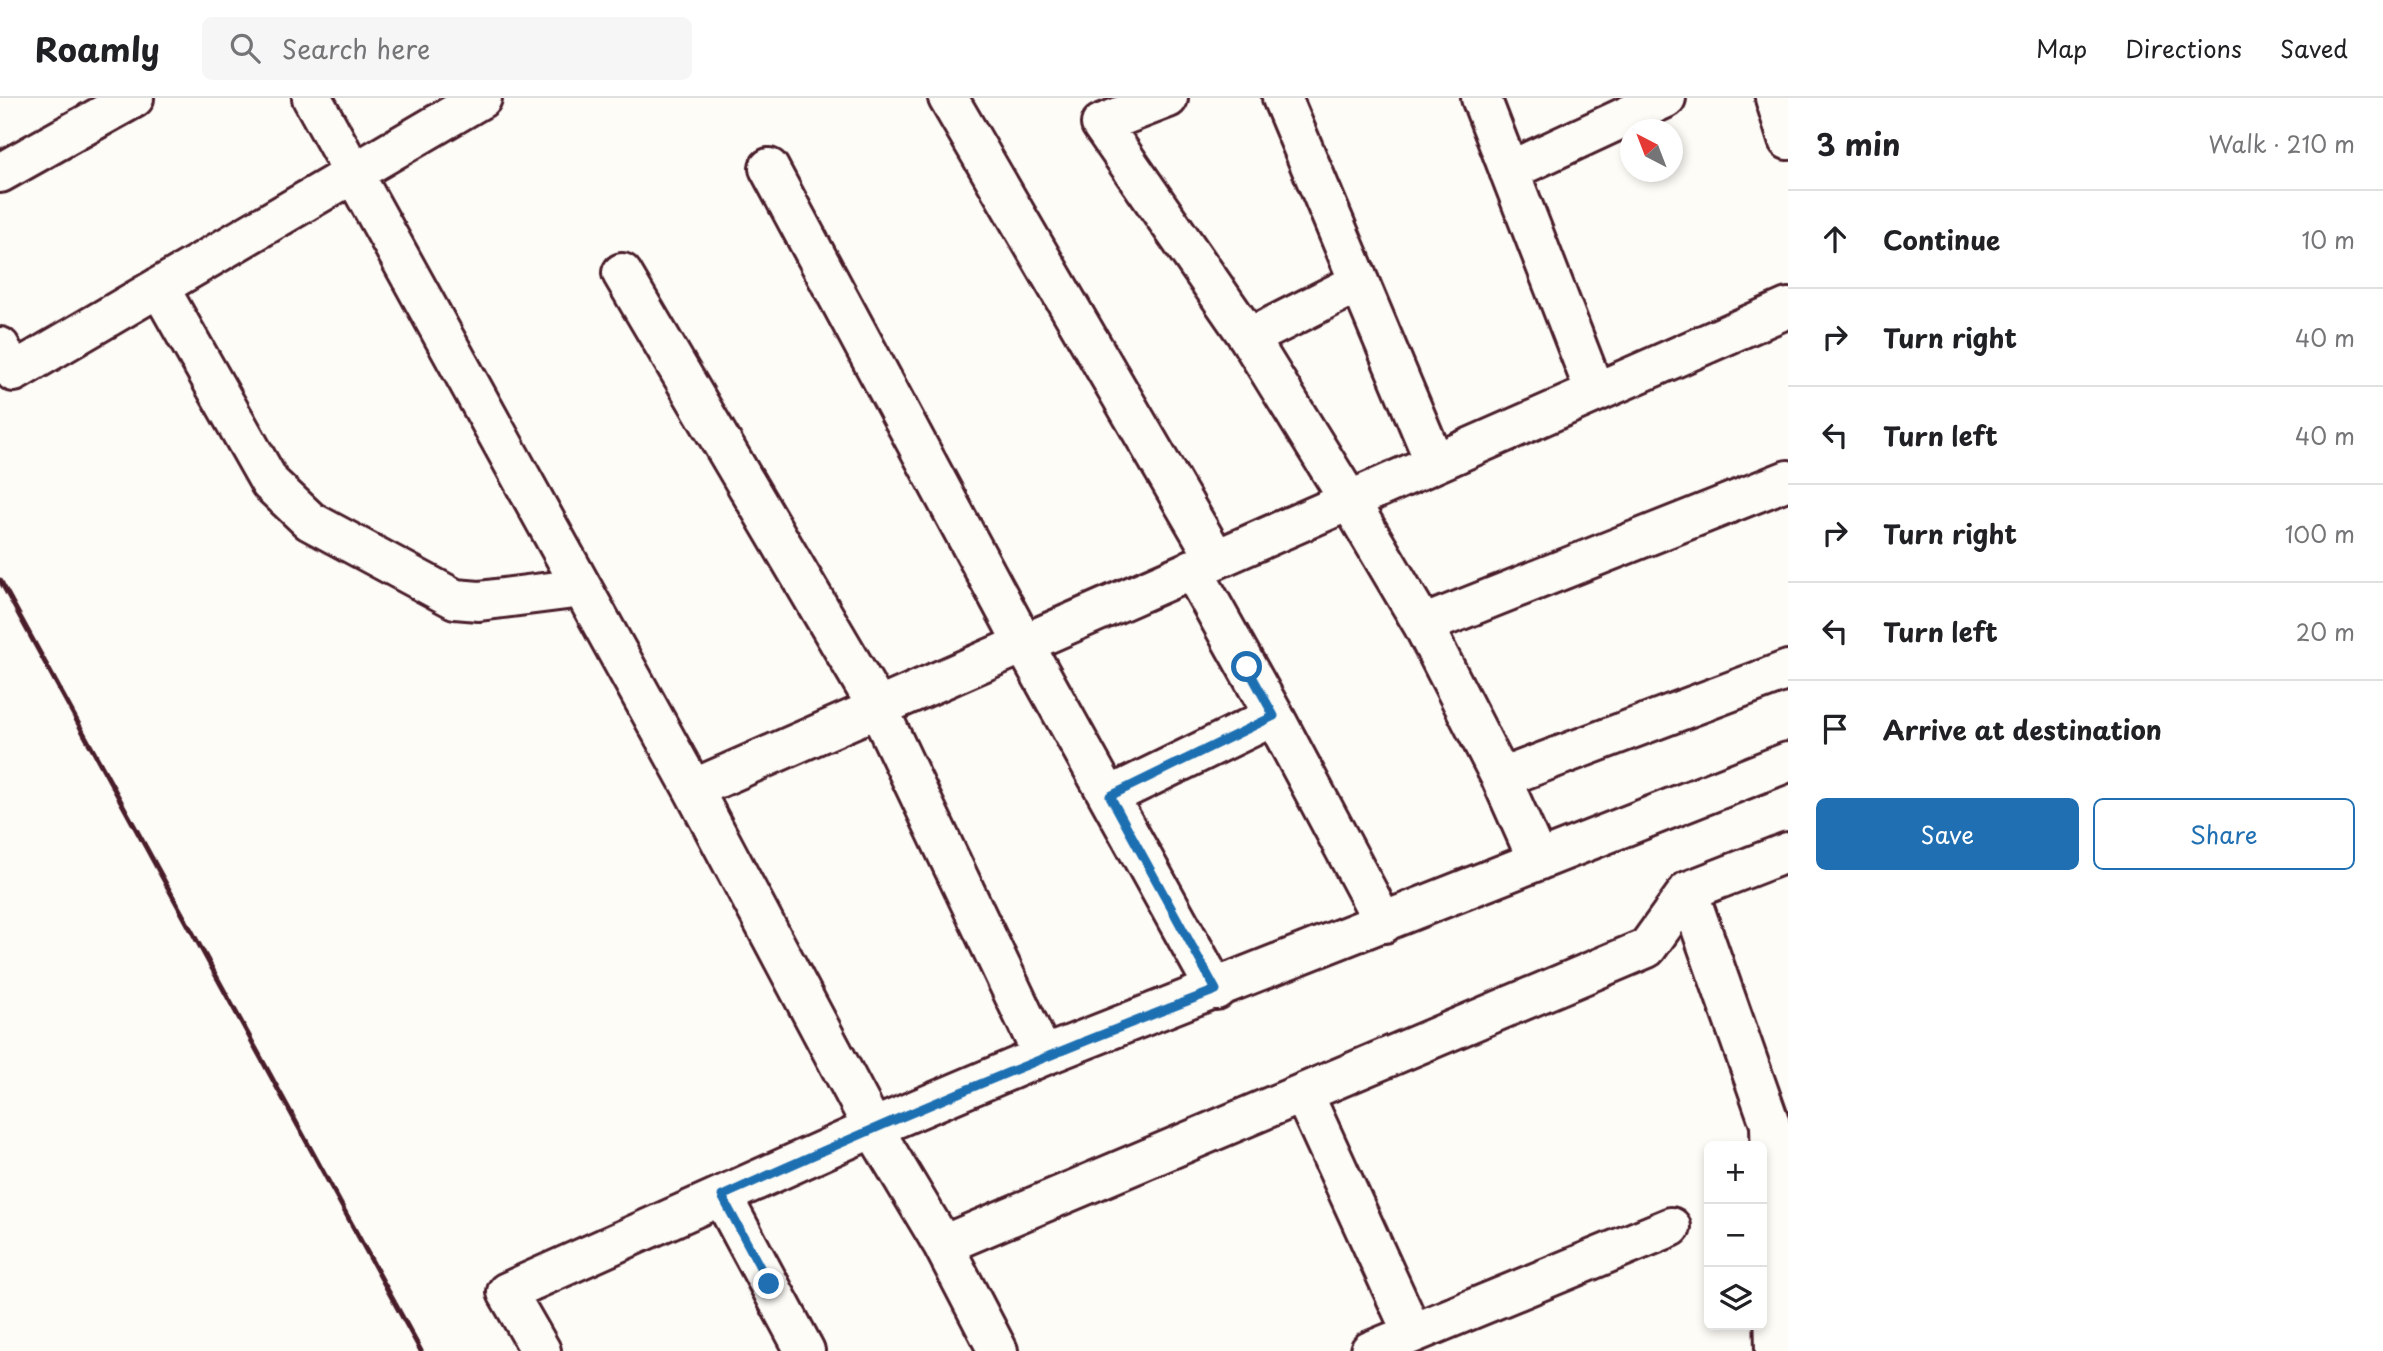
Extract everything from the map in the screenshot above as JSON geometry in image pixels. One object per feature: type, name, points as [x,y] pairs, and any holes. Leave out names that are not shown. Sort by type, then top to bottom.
[{"type":"street","points":[[0,173],[134,98]]},
{"type":"street","points":[[312,98],[693,789],[873,1128],[943,1245],[998,1351]]},
{"type":"street","points":[[0,347],[14,372],[482,98]]},
{"type":"street","points":[[948,98],[1204,564],[1274,716],[1384,923]]},
{"type":"street","points":[[1168,98],[1101,124],[1249,338],[1349,500],[1423,625],[1501,778],[1538,861]]},
{"type":"street","points":[[1282,98],[1435,463]]},
{"type":"street","points":[[1481,98],[1595,392]]},
{"type":"street","points":[[1509,171],[1666,98]]},
{"type":"street","points":[[1775,98],[1788,140]]},
{"type":"street","points":[[769,168],[1024,644],[1216,990]]},
{"type":"street","points":[[622,273],[878,708],[1044,1056]]},
{"type":"street","points":[[1249,338],[1358,283]]},
{"type":"street","points":[[159,287],[270,482],[310,521],[455,599],[479,601],[582,588]]},
{"type":"street","points":[[693,789],[1788,307]]},
{"type":"street","points":[[1423,625],[1788,480]]},
{"type":"street","points":[[1501,778],[1788,670]]},
{"type":"street","points":[[1110,796],[1274,716]]},
{"type":"street","points":[[541,1351],[507,1292],[873,1128],[1044,1056],[1788,762]]},
{"type":"street","points":[[943,1245],[1647,948],[1688,891],[1788,852]]},
{"type":"street","points":[[1688,891],[1770,1124],[1775,1351]]},
{"type":"street","points":[[1303,1093],[1412,1332]]},
{"type":"street","points":[[722,1196],[805,1351]]},
{"type":"street","points":[[1370,1351],[1671,1227]]},
{"type":"railway","points":[[0,580],[421,1351]]},
{"type":"route","points":[[769,1284],[722,1196],[873,1128],[1044,1056],[1216,990],[1110,796],[1274,716],[1247,667]]}]
